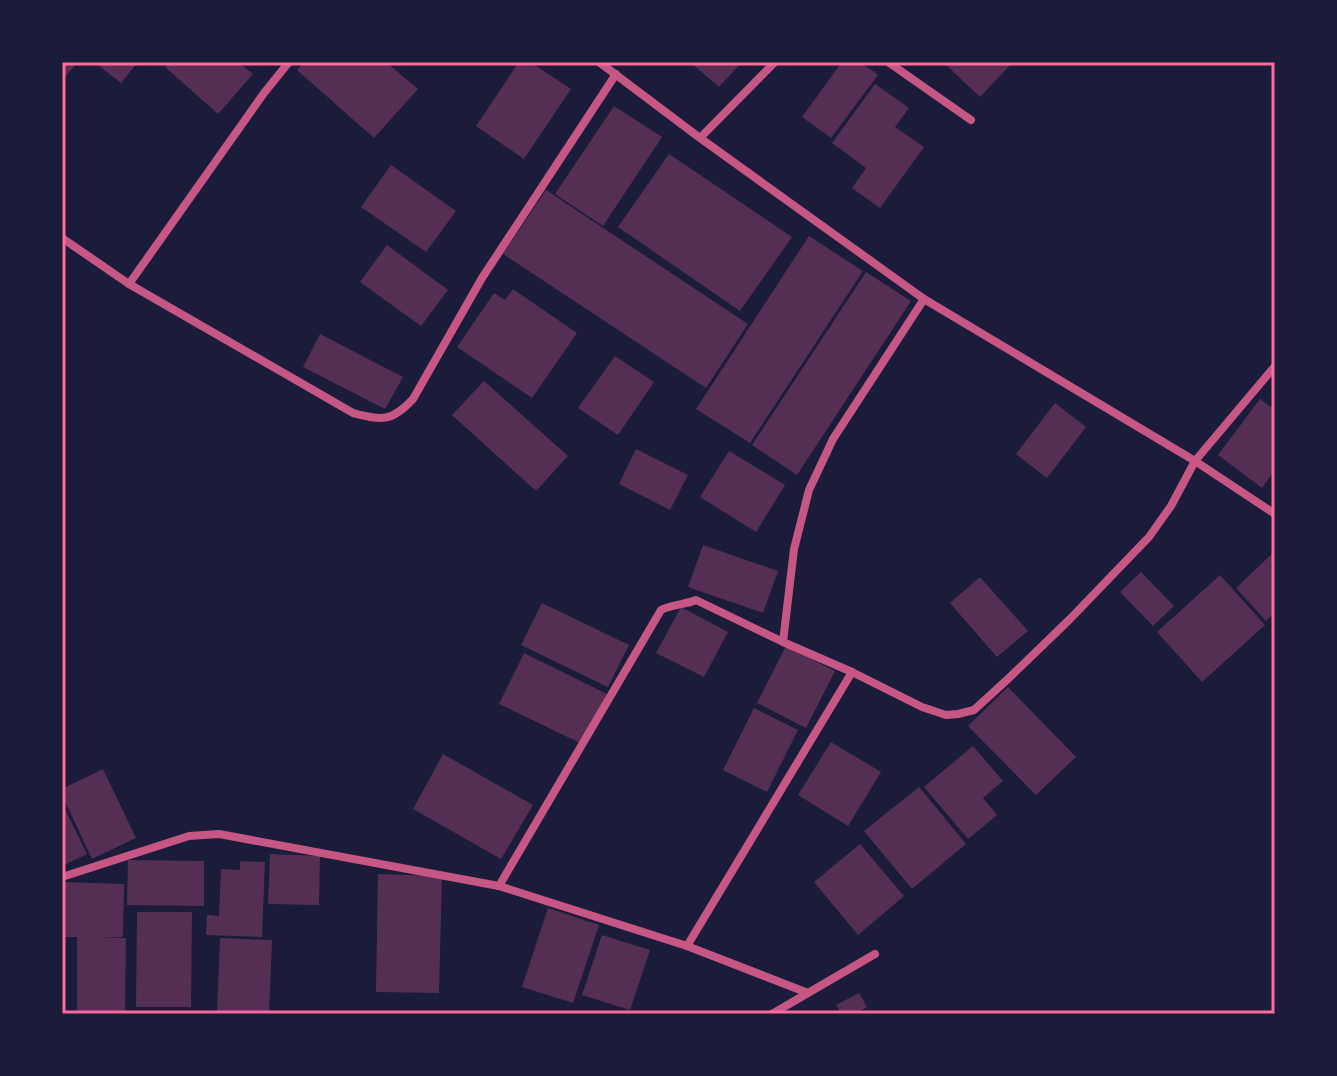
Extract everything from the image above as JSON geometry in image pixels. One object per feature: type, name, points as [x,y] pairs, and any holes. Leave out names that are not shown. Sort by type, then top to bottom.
[{"type":"street","points":[[129,284],[289,62]]},
{"type":"street","points":[[601,62],[700,138],[924,299],[1195,461],[1275,514]]},
{"type":"street","points":[[700,138],[775,62]]},
{"type":"street","points":[[888,62],[971,120]]},
{"type":"street","points":[[62,238],[129,284],[353,413],[378,419],[400,413],[413,399],[482,278],[616,74]]},
{"type":"street","points":[[783,642],[794,549],[809,490],[833,439],[924,299]]},
{"type":"street","points":[[499,886],[661,610],[696,600],[922,707],[946,715],[974,710],[1070,619],[1149,537],[1171,506],[1195,461],[1275,366]]},
{"type":"street","points":[[687,946],[852,672]]},
{"type":"street","points":[[62,877],[189,836],[219,834],[499,886],[687,946],[808,993]]},
{"type":"street","points":[[772,1014],[875,954]]},
{"type":"building","points":[[62,62],[78,62],[62,80]]},
{"type":"building","points":[[94,62],[138,62],[121,83]]},
{"type":"building","points":[[169,62],[238,62],[253,74],[218,114],[165,67]]},
{"type":"building","points":[[304,62],[386,62],[418,89],[374,138],[297,70]]},
{"type":"building","points":[[519,62],[530,62],[571,89],[524,159],[476,126]]},
{"type":"building","points":[[690,62],[742,62],[719,87]]},
{"type":"building","points":[[842,62],[860,62],[878,75],[831,138],[802,117]]},
{"type":"building","points":[[943,62],[1007,62],[1010,65],[980,97]]},
{"type":"building","points":[[875,84],[909,108],[895,127],[924,147],[880,208],[852,188],[866,168],[832,143]]},
{"type":"building","points":[[614,106],[662,137],[603,226],[555,194]]},
{"type":"building","points":[[669,154],[792,237],[740,311],[618,227]]},
{"type":"building","points":[[391,165],[456,211],[426,252],[361,207]]},
{"type":"building","points":[[546,190],[748,324],[706,388],[503,254]]},
{"type":"building","points":[[809,236],[863,271],[750,443],[696,409]]},
{"type":"building","points":[[387,245],[448,290],[421,326],[360,282]]},
{"type":"building","points":[[866,272],[911,301],[797,475],[752,445]]},
{"type":"building","points":[[513,289],[577,333],[532,398],[457,347],[494,293],[505,300]]},
{"type":"building","points":[[320,334],[403,377],[385,409],[303,367]]},
{"type":"building","points":[[615,356],[654,382],[618,435],[578,408]]},
{"type":"building","points":[[484,381],[568,456],[536,491],[452,415]]},
{"type":"building","points":[[1260,399],[1275,410],[1275,470],[1262,488],[1218,455]]},
{"type":"building","points":[[1055,403],[1086,427],[1047,478],[1016,454]]},
{"type":"building","points":[[636,449],[688,475],[670,510],[619,484]]},
{"type":"building","points":[[729,451],[785,485],[756,532],[700,497]]},
{"type":"building","points":[[703,545],[778,571],[763,613],[688,587]]},
{"type":"building","points":[[1275,551],[1275,612],[1266,621],[1236,588]]},
{"type":"building","points":[[1141,572],[1174,606],[1153,626],[1120,592]]},
{"type":"building","points":[[1220,575],[1265,625],[1202,682],[1157,632]]},
{"type":"building","points":[[980,577],[1028,631],[997,657],[950,603]]},
{"type":"building","points":[[542,603],[629,645],[608,687],[521,645]]},
{"type":"building","points":[[681,607],[728,632],[704,677],[656,653]]},
{"type":"building","points":[[786,646],[835,671],[806,728],[757,703]]},
{"type":"building","points":[[524,653],[607,694],[582,744],[499,704]]},
{"type":"building","points":[[1008,687],[1076,757],[1036,795],[968,726]]},
{"type":"building","points":[[754,708],[798,730],[767,792],[723,770]]},
{"type":"building","points":[[831,742],[881,772],[848,826],[798,795]]},
{"type":"building","points":[[973,746],[1003,781],[983,798],[997,815],[968,839],[924,787]]},
{"type":"building","points":[[443,754],[533,805],[501,859],[413,809]]},
{"type":"building","points":[[103,769],[136,838],[92,859],[62,789]]},
{"type":"building","points":[[919,787],[966,844],[912,889],[864,831]]},
{"type":"building","points":[[62,803],[87,854],[62,866]]},
{"type":"building","points":[[860,844],[904,896],[858,935],[814,882]]},
{"type":"building","points":[[270,854],[320,856],[319,905],[268,904]]},
{"type":"building","points":[[128,860],[204,861],[204,906],[127,905]]},
{"type":"building","points":[[240,861],[265,862],[262,937],[206,935],[207,915],[219,916],[221,869],[240,870]]},
{"type":"building","points":[[378,874],[442,876],[439,993],[376,992]]},
{"type":"building","points":[[62,882],[124,884],[123,937],[99,938],[126,938],[125,1014],[77,1014],[77,937],[62,937]]},
{"type":"building","points":[[548,908],[599,925],[573,1003],[522,987]]},
{"type":"building","points":[[137,912],[192,912],[191,1007],[136,1007]]},
{"type":"building","points":[[602,935],[650,950],[630,1010],[582,995]]},
{"type":"building","points":[[220,938],[272,940],[269,1014],[217,1014]]},
{"type":"building","points":[[859,993],[867,1007],[854,1014],[841,1014],[836,1005]]}]
